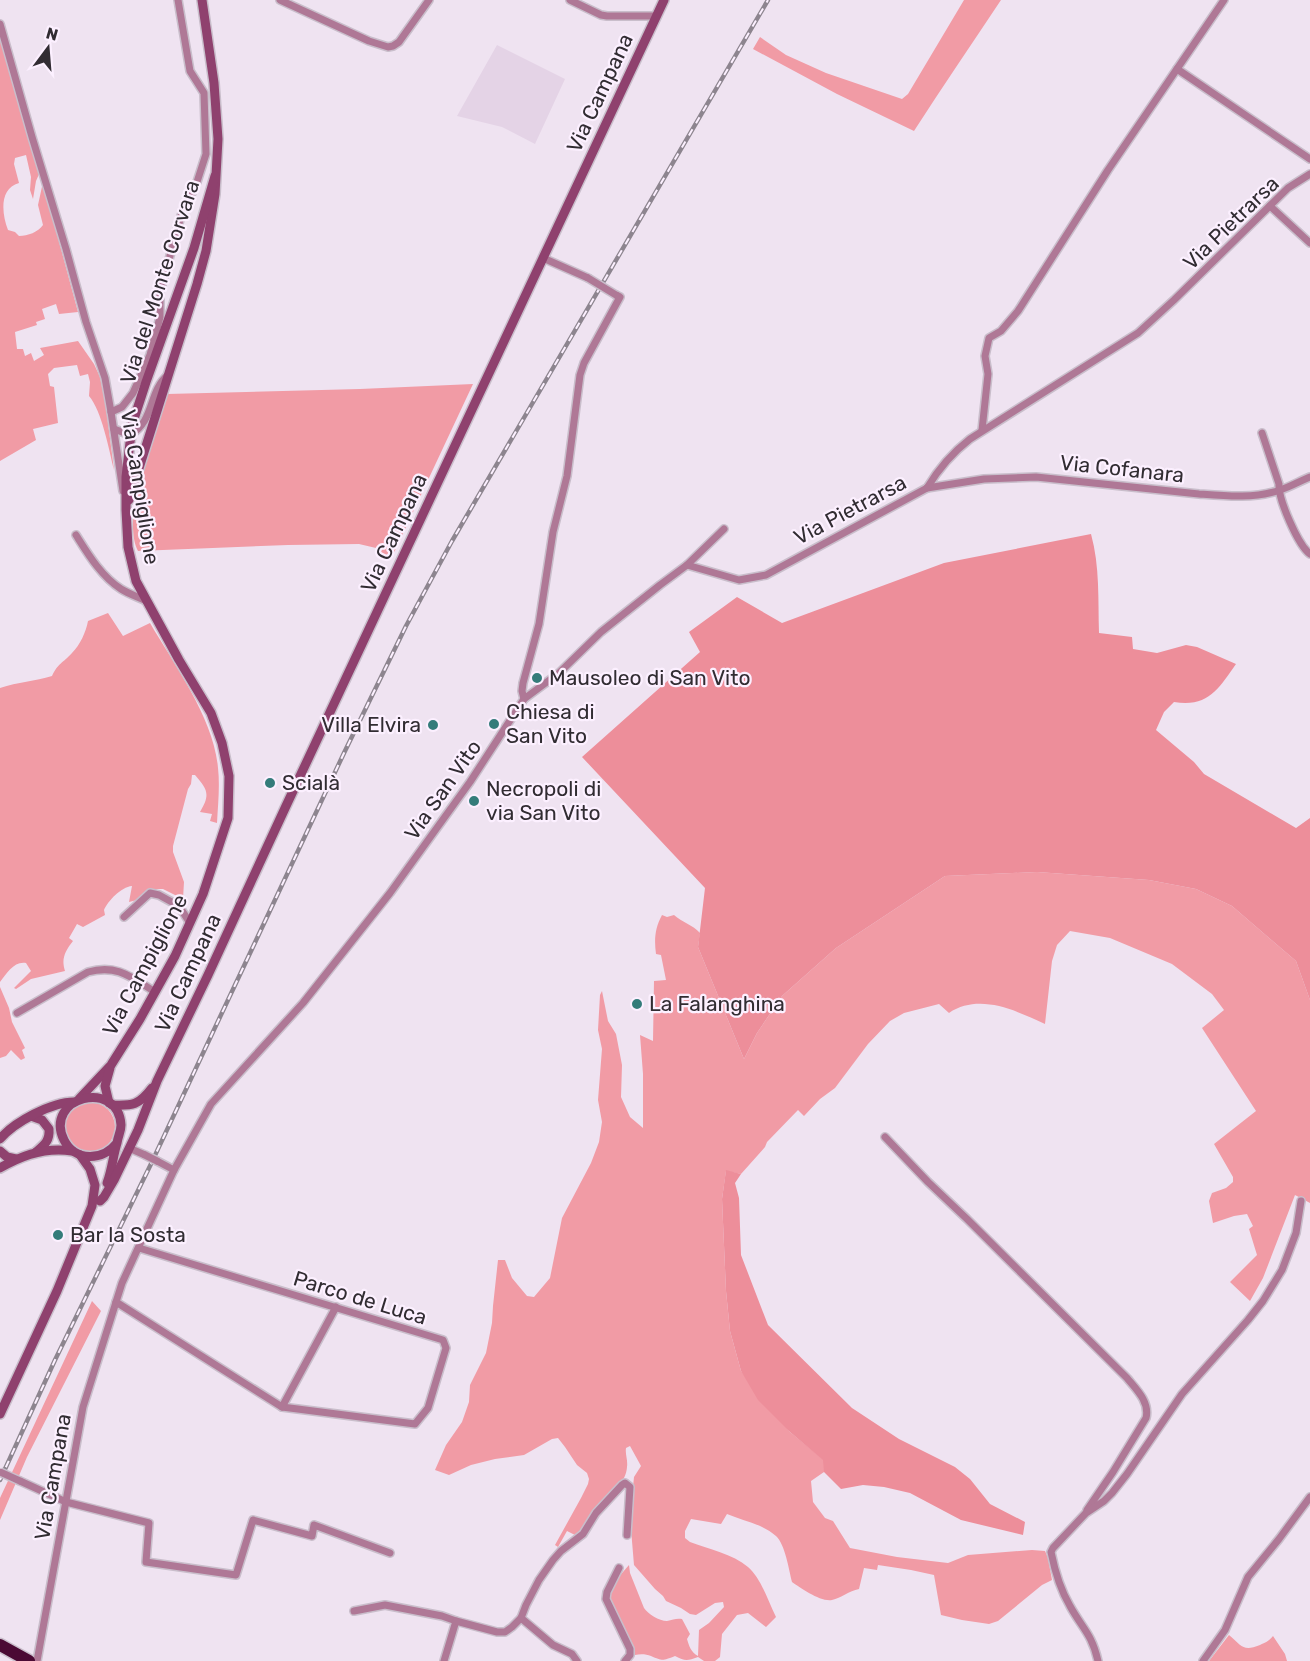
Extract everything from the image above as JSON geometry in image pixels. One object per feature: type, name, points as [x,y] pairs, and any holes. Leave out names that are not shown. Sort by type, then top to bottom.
[{"type":"highway","points":[[0,1646],[30,1661]]},
{"type":"main road","name":"Via del Monte Corvara","points":[[126,510],[197,284],[206,251],[215,194],[218,127],[214,83],[201,0]]},
{"type":"main road","name":"Via Campana","points":[[100,1201],[114,1180],[143,1118],[157,1081],[664,0]]},
{"type":"main road","name":"Via del Monte Corvara","points":[[126,510],[130,435],[146,382],[194,248],[215,176]]},
{"type":"main road","name":"Via Campiglione","points":[[76,1100],[111,1065],[175,956],[206,885],[228,818],[229,776],[222,743],[211,713],[136,581],[128,547],[126,510]]},
{"type":"main road","name":"Via Campiglione","points":[[111,1065],[105,1086],[111,1104]]},
{"type":"main road","name":"Via Campana","points":[[111,1104],[128,1106],[140,1102],[157,1081]]},
{"type":"main road","points":[[0,1139],[14,1125],[61,1103],[91,1097],[111,1104],[120,1118],[121,1125],[113,1164],[100,1201],[84,1227]]},
{"type":"main road","points":[[0,1414],[92,1206],[95,1185],[90,1169],[64,1141],[60,1126],[64,1112],[76,1100]]},
{"type":"main road","points":[[31,1116],[37,1117],[46,1124],[50,1135],[45,1145],[34,1153]]},
{"type":"main road","points":[[0,1168],[15,1159],[34,1153],[57,1150],[94,1157],[100,1156],[107,1153],[143,1118]]},
{"type":"main road","points":[[0,1151],[7,1157],[15,1159]]},
{"type":"street","points":[[111,412],[122,407],[133,393],[150,355],[160,317],[160,292],[175,235],[206,154],[204,93],[190,71],[178,0]]},
{"type":"street","points":[[280,0],[369,41],[388,47],[399,42],[429,0]]},
{"type":"street","points":[[570,0],[601,15],[656,16]]},
{"type":"street","points":[[982,430],[987,395],[986,356],[989,338],[1001,331],[1018,311],[1108,170],[1224,0]]},
{"type":"street","name":"Via Campiglione","points":[[0,24],[86,322],[105,378],[126,510]]},
{"type":"street","points":[[1177,69],[1310,159]]},
{"type":"street","name":"Via Pietrarsa","points":[[687,565],[739,580],[766,575],[927,488],[940,467],[955,451],[982,430],[1138,333],[1288,188],[1310,174]]},
{"type":"street","points":[[1270,206],[1310,243]]},
{"type":"street","name":"Via San Vito","points":[[139,1248],[174,1170],[211,1104],[303,1003],[383,901],[470,782],[524,699],[522,691],[539,624],[551,542],[567,476],[580,375],[618,296],[588,278],[543,258]]},
{"type":"street","name":"Via del Monte Corvara","points":[[130,435],[138,430],[146,419],[159,385],[169,374]]},
{"type":"street","points":[[114,429],[130,435]]},
{"type":"street","points":[[1262,433],[1278,484],[1278,491],[1297,537],[1310,554]]},
{"type":"street","name":"Via Cofanara","points":[[927,488],[984,479],[1036,477],[1221,496],[1254,495],[1278,491],[1310,477]]},
{"type":"street","points":[[524,699],[559,673],[601,632],[687,565],[724,530]]},
{"type":"street","points":[[75,535],[108,578],[120,588],[146,601]]},
{"type":"street","points":[[124,917],[150,893],[159,895],[179,906],[190,923]]},
{"type":"street","points":[[17,1013],[97,969],[109,969],[125,974],[155,992]]},
{"type":"street","points":[[885,1137],[1127,1378],[1147,1408],[1146,1418],[1113,1472],[1086,1512],[1055,1544],[1051,1552],[1058,1582],[1070,1608],[1088,1632],[1095,1646],[1098,1661]]},
{"type":"street","points":[[129,1148],[174,1170]]},
{"type":"street","points":[[1086,1512],[1112,1493],[1182,1394],[1263,1301],[1282,1270],[1296,1233],[1301,1202]]},
{"type":"street","name":"Via Campana","points":[[37,1661],[83,1407],[122,1283],[139,1248]]},
{"type":"street","name":"Parco de Luca","points":[[117,1302],[282,1407],[415,1424],[428,1408],[447,1348],[443,1340],[139,1248]]},
{"type":"street","points":[[282,1407],[336,1307]]},
{"type":"street","points":[[0,1472],[66,1502],[149,1523],[146,1562],[236,1575],[253,1520],[312,1536],[314,1525],[390,1553]]},
{"type":"street","points":[[354,1611],[385,1605],[442,1616],[496,1632],[505,1632],[521,1618],[539,1580],[553,1560],[583,1534],[596,1514],[625,1483],[630,1487],[627,1534]]},
{"type":"street","points":[[1203,1661],[1225,1630],[1248,1577],[1310,1497]]},
{"type":"street","points":[[619,1568],[606,1599],[630,1649],[630,1655],[625,1661]]},
{"type":"street","points":[[521,1618],[553,1645],[572,1654],[578,1661]]},
{"type":"street","points":[[444,1661],[456,1621]]},
{"type":"shaded area","points":[[964,0],[1001,0],[914,131],[837,94],[753,49],[760,37],[786,55],[826,73],[902,99],[908,94]]},
{"type":"shaded area","points":[[0,34],[40,172],[33,199],[26,155],[15,158],[14,164],[19,183],[8,190],[5,195],[3,209],[6,223],[8,230],[19,236],[32,233],[43,225],[38,205],[43,182],[78,312],[59,314],[56,304],[42,309],[45,319],[36,322],[37,325],[15,332],[17,349],[23,349],[25,356],[31,353],[34,361],[44,355],[40,348],[78,341],[100,377],[114,470],[98,411],[89,396],[88,374],[80,376],[77,365],[54,368],[48,374],[50,386],[54,387],[58,423],[33,429],[36,440],[0,461]]},
{"type":"shaded area","points":[[497,45],[565,79],[535,144],[502,127],[457,116]]},
{"type":"shaded area","points":[[473,384],[391,559],[386,559],[376,548],[359,544],[138,551],[133,517],[136,495],[167,394]]},
{"type":"shaded area","points":[[1091,534],[1097,571],[1099,633],[1132,637],[1133,649],[1157,653],[1186,645],[1197,647],[1236,664],[1218,688],[1204,699],[1186,703],[1174,702],[1164,712],[1156,730],[1194,762],[1204,774],[1296,828],[1310,818],[1310,1000],[1296,961],[1232,906],[1196,889],[1149,880],[1037,872],[945,876],[836,948],[782,996],[757,1033],[744,1059],[698,947],[705,888],[582,757],[700,652],[689,632],[737,597],[782,623],[944,563]]},
{"type":"shaded area","points":[[108,613],[123,636],[150,623],[192,692],[215,749],[219,782],[217,823],[210,821],[212,814],[200,812],[206,801],[206,792],[195,775],[192,775],[173,846],[184,882],[183,899],[163,889],[158,889],[149,891],[137,900],[129,902],[132,886],[124,889],[109,903],[104,910],[105,915],[83,927],[77,924],[69,938],[73,941],[64,955],[65,971],[31,979],[16,989],[14,988],[31,971],[26,963],[18,964],[11,968],[0,982],[0,688],[52,676],[78,646],[88,621]]},
{"type":"shaded area","points":[[1037,872],[1149,880],[1196,889],[1232,906],[1296,961],[1310,1000],[1310,1203],[1295,1195],[1263,1278],[1250,1301],[1230,1282],[1257,1255],[1249,1229],[1253,1226],[1247,1214],[1213,1223],[1209,1201],[1212,1193],[1226,1188],[1233,1182],[1233,1177],[1214,1144],[1256,1111],[1202,1028],[1224,1010],[1212,994],[1172,964],[1110,938],[1070,931],[1057,945],[1052,961],[1045,1024],[1009,1009],[985,1004],[972,1004],[949,1013],[939,1004],[904,1013],[890,1021],[868,1044],[835,1088],[820,1099],[804,1116],[798,1110],[767,1142],[741,1174],[726,1171],[722,1199],[726,1291],[730,1331],[741,1371],[790,1432],[824,1460],[824,1472],[811,1481],[813,1502],[825,1518],[833,1521],[850,1548],[948,1563],[968,1555],[1045,1551],[1052,1580],[1042,1585],[998,1621],[989,1624],[941,1615],[934,1575],[878,1565],[877,1570],[864,1568],[859,1589],[827,1600],[811,1594],[792,1582],[782,1545],[776,1536],[765,1528],[727,1514],[721,1524],[691,1519],[685,1531],[685,1538],[742,1562],[748,1567],[760,1583],[776,1617],[766,1627],[748,1613],[737,1615],[722,1634],[720,1657],[715,1661],[704,1661],[698,1657],[686,1660],[675,1656],[663,1660],[647,1655],[635,1655],[610,1603],[612,1587],[629,1565],[644,1608],[661,1620],[682,1619],[690,1634],[687,1639],[690,1646],[698,1656],[699,1630],[724,1607],[723,1602],[715,1603],[696,1615],[690,1614],[666,1601],[634,1565],[630,1517],[634,1477],[641,1466],[630,1446],[626,1448],[627,1467],[622,1482],[604,1503],[599,1503],[583,1531],[577,1536],[567,1531],[558,1547],[555,1545],[589,1479],[587,1473],[577,1465],[558,1438],[524,1455],[471,1465],[449,1475],[435,1470],[446,1445],[462,1422],[469,1402],[470,1385],[486,1353],[492,1323],[498,1260],[505,1260],[512,1278],[527,1296],[534,1297],[550,1278],[562,1218],[591,1163],[599,1142],[602,1122],[598,1100],[602,1049],[598,1030],[602,991],[608,1021],[616,1034],[622,1065],[621,1097],[630,1117],[643,1128],[640,1035],[653,1041],[654,981],[666,980],[661,955],[656,954],[655,949],[656,929],[662,915],[667,917],[674,915],[700,933],[698,947],[744,1059],[757,1033],[782,996],[836,948],[945,876]]},
{"type":"shaded area","points":[[0,987],[12,1022],[25,1048],[22,1050],[25,1058],[21,1060],[11,1050],[6,1056],[0,1058]]},
{"type":"shaded area","points":[[85,1102],[95,1102],[108,1109],[115,1122],[115,1132],[108,1145],[95,1152],[85,1152],[76,1148],[69,1141],[65,1132],[65,1122],[69,1113],[76,1106]]},
{"type":"shaded area","points":[[726,1170],[741,1174],[735,1183],[739,1198],[741,1255],[768,1325],[852,1408],[899,1439],[955,1467],[970,1479],[990,1504],[1025,1522],[1023,1535],[961,1520],[910,1493],[863,1485],[841,1489],[824,1472],[823,1460],[790,1432],[758,1400],[741,1371],[730,1331],[722,1199]]},
{"type":"shaded area","points":[[92,1301],[101,1311],[27,1457],[0,1520],[0,1498]]},
{"type":"shaded area","points":[[1229,1635],[1246,1648],[1264,1643],[1273,1636],[1287,1661],[1209,1661]]},
{"type":"railway","points":[[0,1480],[55,1360],[150,1166],[406,626],[452,541],[768,0]]},
{"type":"place","name":"Mausoleo di San Vito","points":[[537,678]]},
{"type":"place","name":"Chiesa di San Vito","points":[[494,724]]},
{"type":"place","name":"Villa Elvira","points":[[433,725]]},
{"type":"place","name":"Scialà","points":[[270,783]]},
{"type":"place","name":"Necropoli di via San Vito","points":[[474,801]]},
{"type":"place","name":"La Falanghina","points":[[637,1004]]},
{"type":"place","name":"Bar la Sosta","points":[[58,1235]]}]
